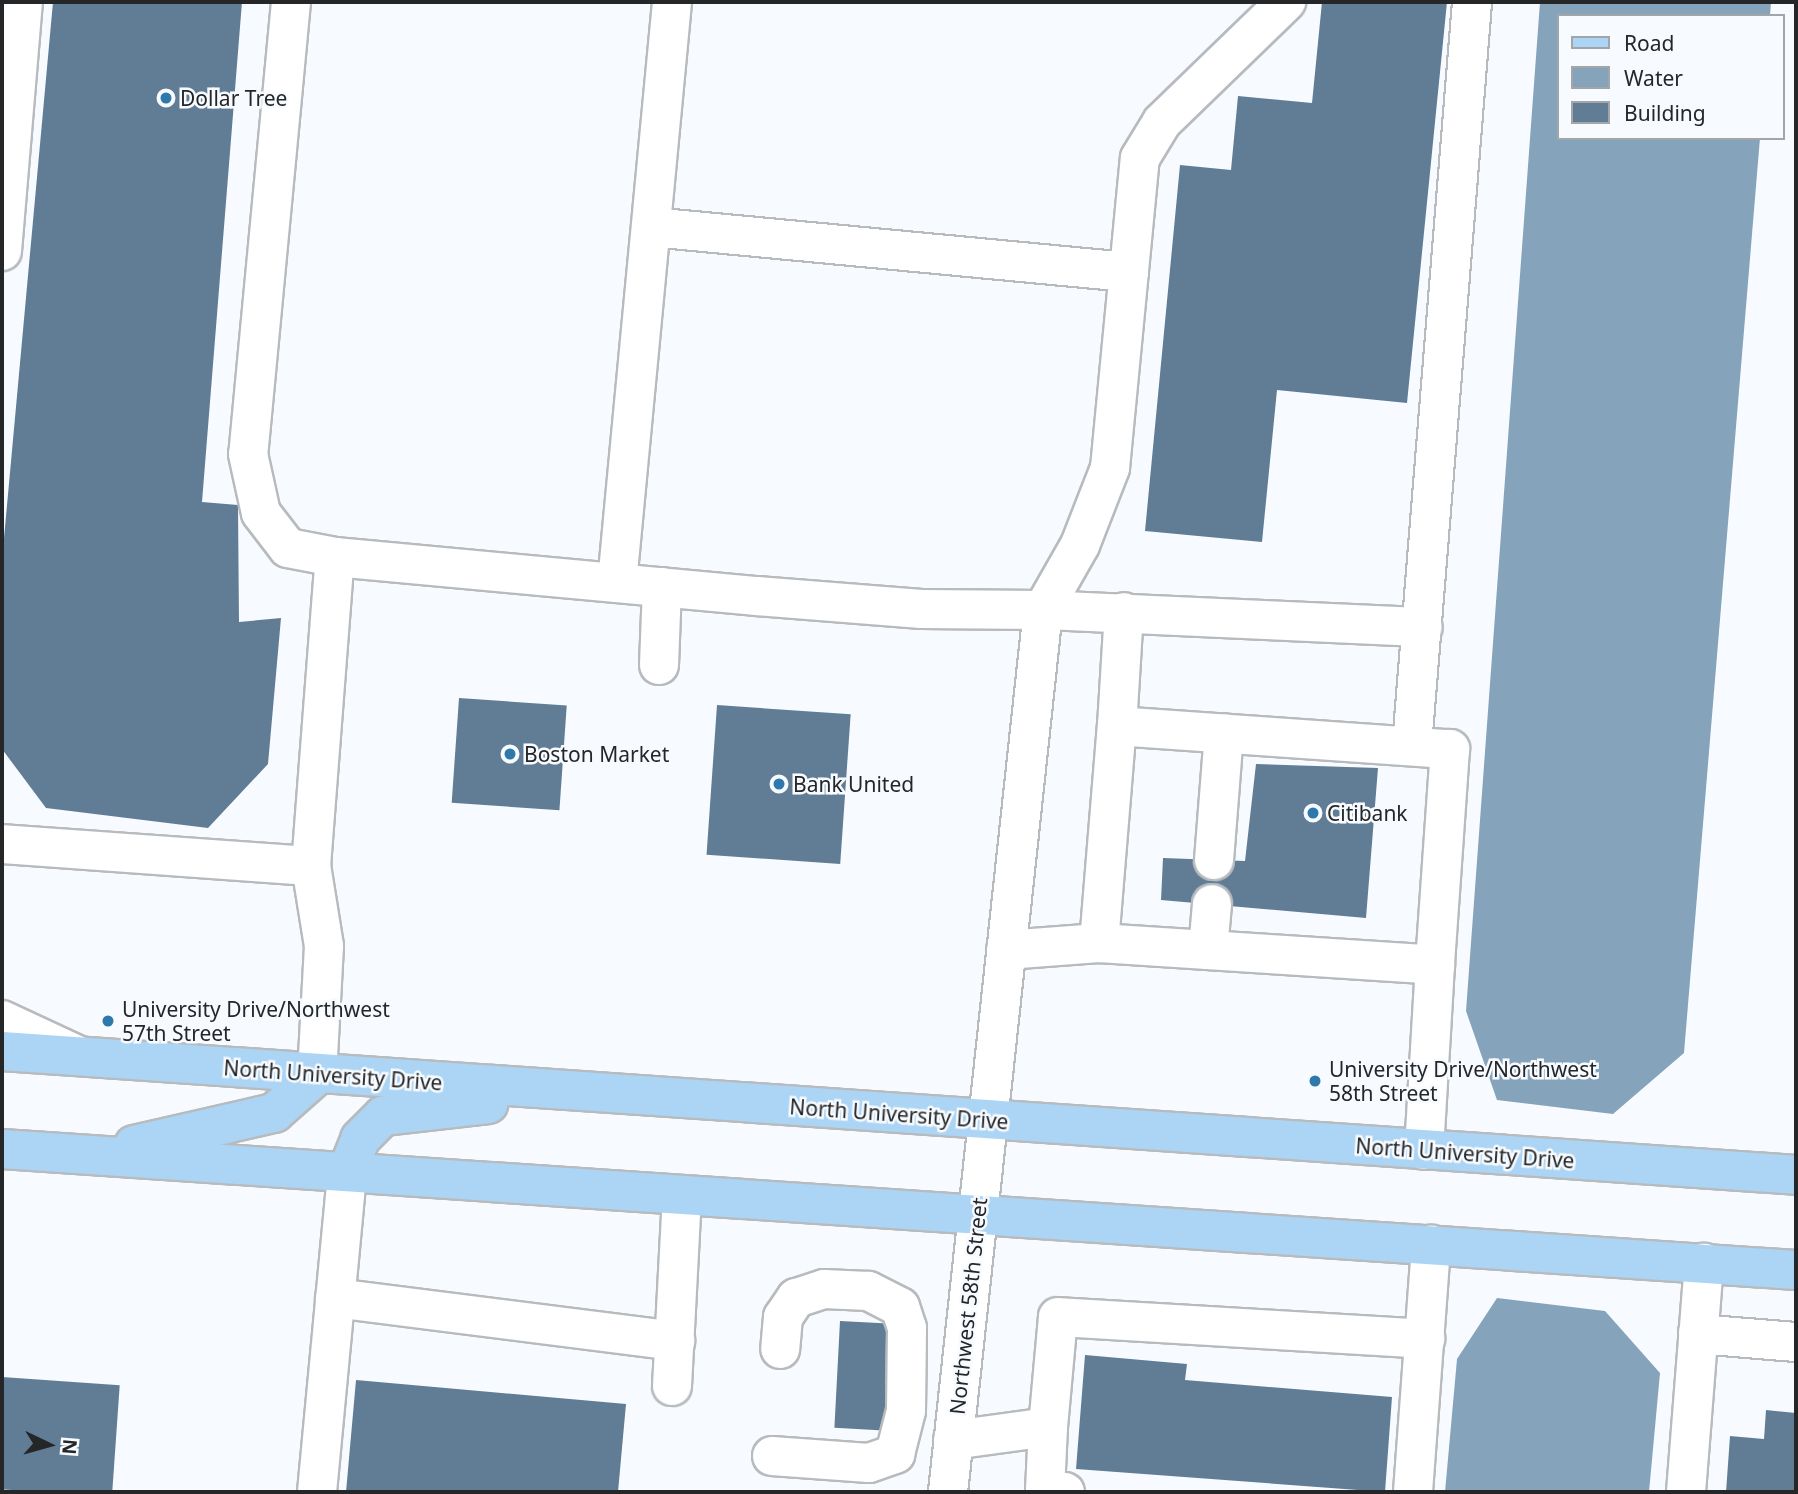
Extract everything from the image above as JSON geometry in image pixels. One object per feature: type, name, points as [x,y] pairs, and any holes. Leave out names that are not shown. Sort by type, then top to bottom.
[{"type":"main road","name":"North University Drive","points":[[2,1051],[1424,1150],[1796,1171]]},
{"type":"main road","points":[[88,1155],[274,1113],[317,1075]]},
{"type":"main road","points":[[347,1172],[360,1139],[383,1116],[581,1093]]},
{"type":"main road","points":[[2,1149],[1796,1270]]},
{"type":"street","points":[[2,251],[23,2]]},
{"type":"street","points":[[291,2],[248,454],[261,513],[288,548],[335,557],[921,609],[1124,612],[1423,626]]},
{"type":"street","points":[[617,583],[672,2]]},
{"type":"street","points":[[1043,610],[1080,545],[1110,468],[1140,158],[1162,122],[1286,2]]},
{"type":"street","points":[[1412,745],[1472,2]]},
{"type":"street","points":[[651,227],[1129,272]]},
{"type":"street","points":[[317,1075],[324,946],[311,866],[335,557]]},
{"type":"street","points":[[659,664],[662,587]]},
{"type":"street","name":"Northwest 58th Street","points":[[948,1492],[1043,610]]},
{"type":"street","points":[[1100,943],[1124,612]]},
{"type":"street","points":[[1117,726],[1450,749],[1424,1150]]},
{"type":"street","points":[[1214,860],[1224,733]]},
{"type":"street","points":[[2,845],[311,866]]},
{"type":"street","points":[[1208,950],[1212,904]]},
{"type":"street","points":[[1006,950],[1100,943],[1435,965]]},
{"type":"street","points":[[2,1020],[75,1054]]},
{"type":"street","points":[[317,1492],[347,1172]]},
{"type":"street","points":[[673,1386],[682,1195]]},
{"type":"street","points":[[1413,1492],[1432,1245]]},
{"type":"street","points":[[1686,1492],[1704,1264]]},
{"type":"street","points":[[772,1456],[869,1463],[895,1454],[906,1411],[907,1328],[900,1307],[868,1291],[824,1289],[796,1298],[783,1317],[780,1349]]},
{"type":"street","points":[[335,1298],[675,1341]]},
{"type":"street","points":[[1065,1492],[1045,1491],[1058,1317],[1425,1339]]},
{"type":"street","points":[[1698,1334],[1796,1342]]},
{"type":"street","points":[[953,1440],[1048,1427]]},
{"type":"water","points":[[1540,2],[1771,2],[1770,14],[1556,14],[1556,140],[1760,140],[1684,1053],[1613,1114],[1497,1100],[1466,1011]]},
{"type":"water","points":[[1497,1298],[1605,1311],[1660,1373],[1649,1492],[1445,1492],[1457,1359]]},
{"type":"building","points":[[53,2],[242,2],[202,502],[238,505],[239,622],[281,618],[268,764],[208,828],[46,808],[2,749],[2,560]]},
{"type":"building","points":[[1322,2],[1447,2],[1407,403],[1277,390],[1262,542],[1145,531],[1180,165],[1231,170],[1238,96],[1312,103]]},
{"type":"building","name":"Boston Market","points":[[459,698],[567,706],[559,810],[452,803]]},
{"type":"building","name":"Bank United","points":[[717,705],[851,714],[840,864],[707,855]]},
{"type":"building","name":"Citibank","points":[[1256,764],[1378,768],[1366,918],[1161,900],[1163,858],[1245,861]]},
{"type":"building","points":[[840,1321],[898,1324],[892,1431],[834,1428]]},
{"type":"building","points":[[1085,1355],[1187,1364],[1185,1380],[1392,1397],[1385,1492],[1076,1469]]},
{"type":"building","points":[[2,1377],[120,1385],[112,1492],[2,1489]]},
{"type":"building","points":[[356,1380],[626,1404],[618,1492],[346,1492]]},
{"type":"building","points":[[1766,1410],[1796,1413],[1796,1492],[1726,1492],[1730,1436],[1764,1439]]},
{"type":"place","name":"Dollar Tree","points":[[166,98]]},
{"type":"place","name":"Boston Market","points":[[510,754]]},
{"type":"place","name":"Bank United","points":[[779,784]]},
{"type":"place","name":"Citibank","points":[[1313,813]]},
{"type":"place","name":"University Drive/Northwest 57th Street","points":[[108,1021]]},
{"type":"place","name":"University Drive/Northwest 58th Street","points":[[1315,1081]]}]
